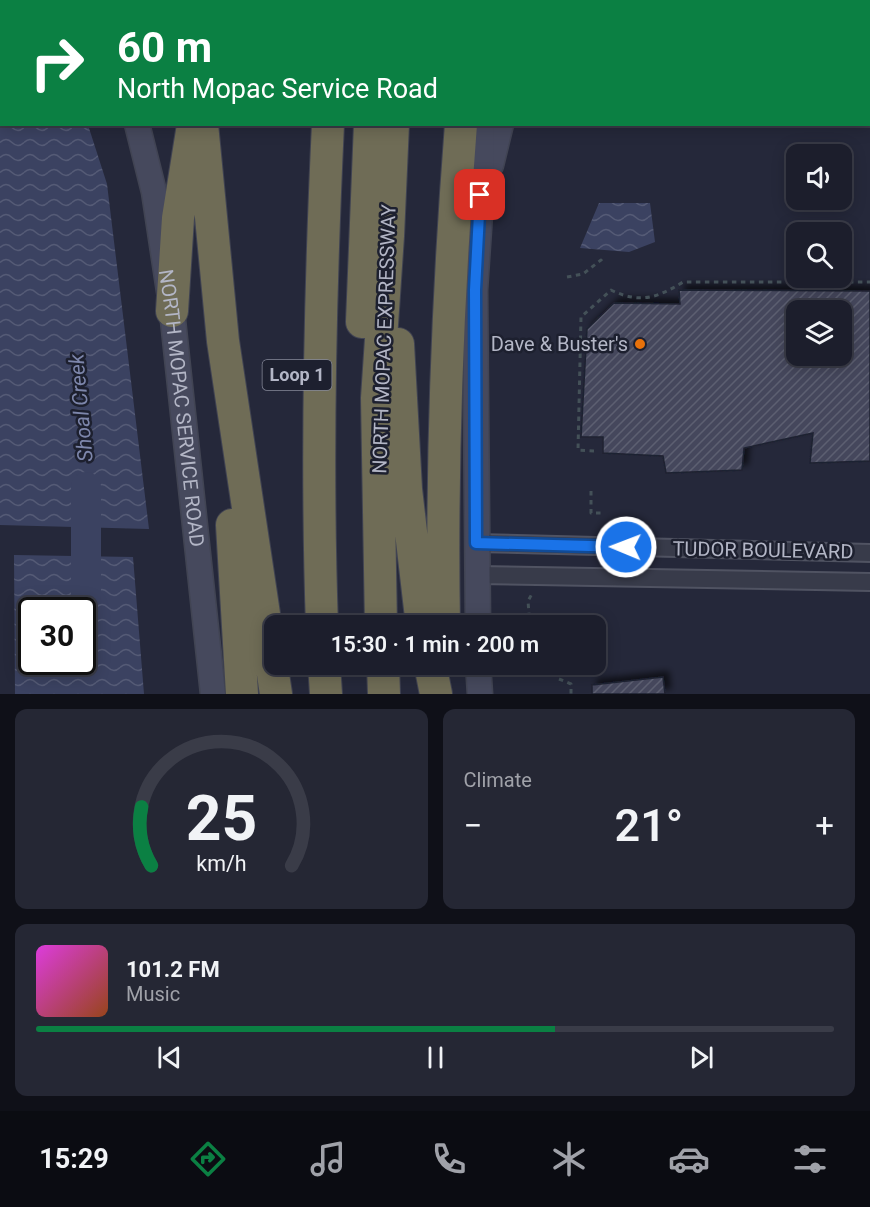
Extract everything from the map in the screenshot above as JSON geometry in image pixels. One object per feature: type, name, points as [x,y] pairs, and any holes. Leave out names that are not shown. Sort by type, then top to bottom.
[{"type":"highway","points":[[172,311],[178,218],[193,126]]},
{"type":"highway","points":[[202,126],[224,341],[276,694]]},
{"type":"highway","name":"Loop 1","points":[[300,615],[297,383],[307,126]]},
{"type":"highway","points":[[322,615],[318,472],[319,375],[328,126]]},
{"type":"highway","points":[[364,615],[360,491],[360,355],[370,126]]},
{"type":"highway","name":"NORTH MOPAC EXPRESSWAY","points":[[381,615],[377,398],[393,126]]},
{"type":"highway","points":[[444,615],[444,428],[451,261],[461,126]]},
{"type":"highway","points":[[388,236],[398,346],[406,489],[421,615]]},
{"type":"highway","points":[[224,341],[221,399],[231,513],[242,694]]},
{"type":"highway","points":[[303,675],[304,694]]},
{"type":"highway","points":[[325,675],[326,694]]},
{"type":"highway","points":[[367,675],[368,694]]},
{"type":"highway","points":[[383,675],[384,694]]},
{"type":"highway","points":[[432,675],[436,694]]},
{"type":"highway","points":[[445,675],[446,694]]},
{"type":"main road","name":"NORTH MOPAC SERVICE ROAD","points":[[138,126],[154,192],[172,311],[213,694]]},
{"type":"main road","points":[[478,615],[475,290],[482,126]]},
{"type":"main road","points":[[480,214],[501,126]]},
{"type":"main road","points":[[479,675],[480,694]]},
{"type":"street","name":"TUDOR BOULEVARD","points":[[476,543],[870,553]]},
{"type":"street","name":"TUDOR BOULEVARD","points":[[477,575],[870,582]]},
{"type":"path","points":[[567,277],[582,274],[601,260],[602,262]]},
{"type":"path","points":[[594,451],[578,450],[581,317],[611,290],[625,297],[640,298],[666,292],[683,282],[870,282]]},
{"type":"path","points":[[591,492],[591,513],[605,513]]},
{"type":"path","points":[[529,615],[528,601],[533,592]]},
{"type":"path","points":[[559,679],[570,684],[572,694]]},
{"type":"water","points":[[0,126],[88,126],[107,184],[149,529],[0,525]]},
{"type":"water","points":[[599,203],[650,203],[655,242],[629,252],[580,248]]},
{"type":"water","points":[[14,555],[133,557],[144,694],[15,694]]},
{"type":"building","points":[[679,290],[870,291],[870,461],[810,463],[813,433],[744,448],[742,470],[666,473],[663,456],[603,453],[603,437],[581,437],[587,329],[614,303],[680,304]]},
{"type":"building","points":[[663,677],[665,694],[592,694],[592,685]]},
{"type":"waterway","name":"Shoal Creek","points":[[86,487],[86,595]]},
{"type":"place","name":"Dave & Buster's","points":[[640,344]]},
{"type":"route","points":[[480,195],[475,290],[476,543],[626,547]]}]
